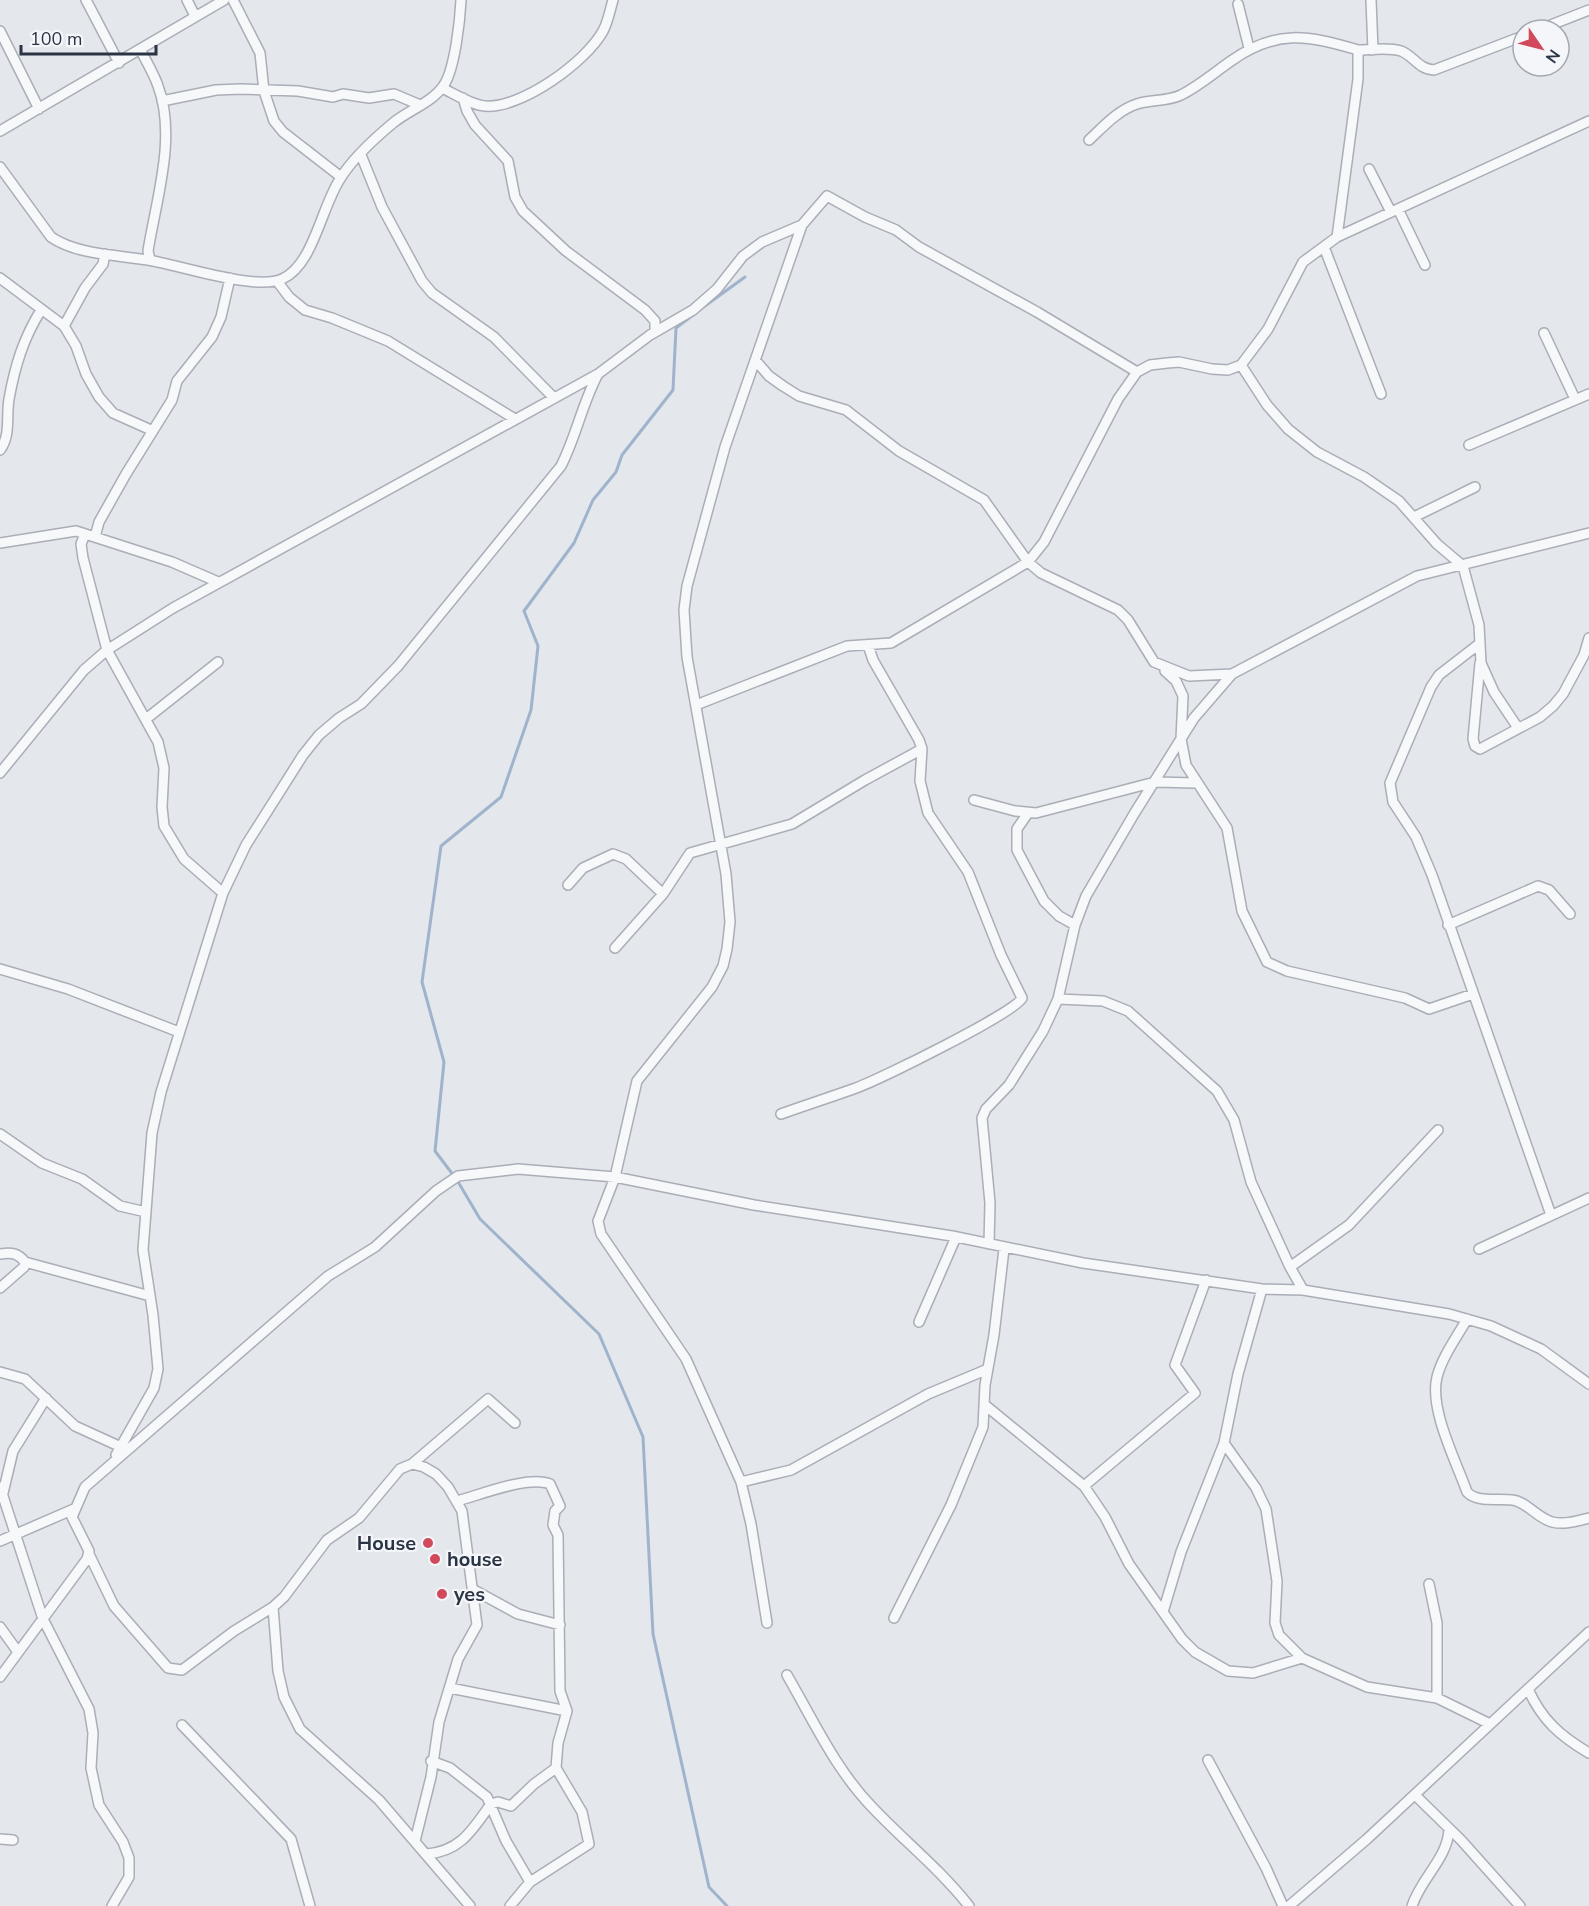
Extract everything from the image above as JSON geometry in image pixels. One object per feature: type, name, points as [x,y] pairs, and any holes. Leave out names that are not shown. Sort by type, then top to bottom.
[{"type":"street","points":[[86,0],[119,63]]},
{"type":"street","points":[[187,0],[195,16]]},
{"type":"street","points":[[0,131],[224,0]]},
{"type":"street","points":[[233,0],[260,52],[264,91],[274,121],[283,132],[341,177]]},
{"type":"street","points":[[0,167],[51,237],[63,244],[230,278],[264,283],[277,281],[294,273],[303,264],[324,207],[341,177],[393,123],[442,88],[449,72],[461,0]]},
{"type":"street","points":[[442,88],[463,98],[489,106],[511,101],[558,76],[591,48],[604,30],[613,0]]},
{"type":"street","points":[[1371,0],[1373,50]]},
{"type":"street","points":[[1238,4],[1249,48]]},
{"type":"street","points":[[1569,18],[1589,10]]},
{"type":"street","points":[[0,32],[39,109]]},
{"type":"street","points":[[1089,140],[1123,111],[1137,104],[1163,102],[1181,95],[1249,48],[1277,38],[1305,38],[1358,50],[1394,49],[1404,52],[1421,67],[1434,70],[1511,41]]},
{"type":"street","points":[[140,49],[162,101],[165,144],[148,251],[150,260]]},
{"type":"street","points":[[1337,237],[1358,79],[1358,50]]},
{"type":"street","points":[[162,101],[216,90],[298,91],[333,97],[343,94],[369,98],[394,94],[420,105]]},
{"type":"street","points":[[463,98],[475,124],[508,161],[517,205],[566,251],[645,310],[655,321],[655,332]]},
{"type":"street","points":[[696,705],[847,646],[891,643],[1028,562],[1044,542],[1118,399],[1137,372],[1150,365],[1173,362],[1228,370],[1241,365],[1268,329],[1303,262],[1337,237],[1589,121]]},
{"type":"street","points":[[361,155],[381,207],[422,281],[432,293],[494,337],[554,398]]},
{"type":"street","points":[[1369,169],[1425,265]]},
{"type":"street","points":[[767,1623],[751,1524],[741,1482],[686,1359],[598,1228],[598,1221],[615,1177],[637,1081],[712,987],[723,966],[730,922],[726,874],[685,638],[684,610],[687,586],[725,447],[802,225],[828,196],[865,217],[896,230],[919,247],[1037,312],[1137,372]]},
{"type":"street","points":[[0,772],[84,670],[107,650],[218,582],[598,374],[655,332],[707,299],[743,256],[762,242],[802,225]]},
{"type":"street","points":[[1324,247],[1381,394]]},
{"type":"street","points":[[64,326],[85,288],[103,264],[105,254]]},
{"type":"street","points":[[0,278],[64,326],[76,346],[86,374],[113,413],[151,430]]},
{"type":"street","points":[[95,537],[99,522],[151,430],[172,400],[177,381],[212,337],[221,317],[230,278]]},
{"type":"street","points":[[277,281],[289,297],[305,310],[332,318],[388,341],[515,419]]},
{"type":"street","points":[[0,450],[8,429],[7,409],[21,345],[41,310]]},
{"type":"street","points":[[1544,333],[1575,399]]},
{"type":"street","points":[[756,361],[769,376],[783,386],[814,401],[836,405],[846,410],[899,451],[984,500],[1028,562],[1041,573],[1118,610],[1128,620],[1154,662],[1176,681],[1183,696],[1181,739],[1186,765],[1196,783],[1222,816],[1227,828],[1242,911],[1259,948],[1273,967],[1394,996],[1429,1009],[1473,994]]},
{"type":"street","points":[[1241,365],[1267,405],[1288,429],[1317,452],[1379,486],[1414,518],[1437,544],[1463,566],[1479,625],[1480,663],[1473,739],[1475,746],[1484,748],[1540,717],[1563,694],[1584,655],[1589,639]]},
{"type":"street","points":[[113,1460],[154,1388],[158,1369],[143,1250],[152,1133],[160,1092],[223,893],[246,845],[303,755],[319,735],[339,718],[361,704],[398,666],[561,466],[573,441],[585,400],[598,374]]},
{"type":"street","points":[[1469,445],[1589,394]]},
{"type":"street","points":[[1414,518],[1474,487]]},
{"type":"street","points":[[0,543],[80,532],[99,522]]},
{"type":"street","points":[[80,532],[172,562],[218,582]]},
{"type":"street","points":[[80,532],[83,558],[107,650],[158,742],[164,768],[162,807],[164,826],[184,859],[223,893]]},
{"type":"street","points":[[989,1244],[990,1203],[982,1118],[986,1109],[1009,1085],[1021,1068],[1043,1031],[1058,999],[1075,925],[1086,896],[1194,718],[1232,674],[1417,576],[1589,533]]},
{"type":"street","points":[[1479,644],[1439,675],[1431,687],[1390,783],[1393,802],[1416,837],[1551,1215]]},
{"type":"street","points":[[781,1113],[857,1088],[984,1024],[1021,1002],[1020,993],[1001,955],[968,872],[928,813],[920,781],[922,749],[873,660],[868,645]]},
{"type":"street","points":[[146,719],[218,662]]},
{"type":"street","points":[[1154,662],[1189,676],[1232,674]]},
{"type":"street","points":[[1480,663],[1494,692],[1518,728]]},
{"type":"street","points":[[615,948],[663,894],[690,852],[792,824],[922,749]]},
{"type":"street","points":[[974,800],[1028,813],[1155,782],[1196,783]]},
{"type":"street","points":[[1028,813],[1017,829],[1017,850],[1044,901],[1059,916],[1075,925]]},
{"type":"street","points":[[568,885],[583,868],[613,854],[626,859],[663,894]]},
{"type":"street","points":[[1448,925],[1538,886],[1549,890],[1570,914]]},
{"type":"street","points":[[0,969],[68,989],[179,1032]]},
{"type":"street","points":[[1058,999],[1103,1001],[1128,1011],[1217,1091],[1234,1120],[1251,1182],[1303,1290]]},
{"type":"street","points":[[1290,1267],[1349,1225],[1438,1130]]},
{"type":"street","points":[[0,1134],[42,1163],[82,1179],[120,1206],[146,1212]]},
{"type":"street","points":[[515,1423],[488,1399],[412,1464],[394,1475],[359,1518],[327,1540],[284,1597],[273,1607],[234,1631],[186,1667],[173,1670],[114,1606],[72,1517],[85,1487],[113,1460],[328,1276],[375,1247],[436,1191],[458,1176],[518,1169],[615,1177],[754,1205],[956,1237],[1004,1249],[1262,1289],[1303,1290],[1467,1319],[1491,1326],[1541,1349],[1589,1384]]},
{"type":"street","points":[[1479,1249],[1589,1198]]},
{"type":"street","points":[[919,1322],[956,1237]]},
{"type":"street","points":[[894,1618],[951,1505],[983,1427],[988,1369],[1004,1249]]},
{"type":"street","points":[[0,1254],[20,1256],[25,1262],[150,1296]]},
{"type":"street","points":[[0,1288],[24,1267],[25,1262]]},
{"type":"street","points":[[1084,1486],[1194,1393],[1175,1365],[1206,1281]]},
{"type":"street","points":[[1163,1612],[1181,1552],[1224,1443],[1238,1374],[1262,1289]]},
{"type":"street","points":[[1467,1319],[1439,1370],[1436,1394],[1439,1413],[1467,1492],[1476,1498],[1514,1500],[1535,1515],[1551,1522],[1564,1523],[1589,1518]]},
{"type":"street","points":[[741,1482],[791,1470],[928,1394],[988,1369]]},
{"type":"street","points":[[0,1372],[25,1379],[70,1423],[120,1447]]},
{"type":"street","points":[[46,1398],[13,1450],[2,1490],[43,1619],[89,1709],[93,1733],[91,1768],[93,1788],[99,1805],[123,1842],[129,1858],[129,1876],[112,1906]]},
{"type":"street","points":[[985,1405],[1084,1486],[1105,1517],[1130,1564],[1182,1639],[1195,1652],[1227,1671],[1253,1673],[1302,1658]]},
{"type":"street","points":[[1224,1443],[1256,1488],[1266,1509],[1277,1581],[1275,1623],[1280,1635],[1302,1658],[1367,1687],[1437,1698],[1490,1724]]},
{"type":"street","points":[[412,1464],[424,1467],[436,1474],[457,1501],[463,1518],[477,1625],[458,1659],[431,1761],[430,1777],[415,1841]]},
{"type":"street","points":[[427,1854],[449,1851],[458,1844],[490,1804],[498,1802],[511,1806],[516,1804],[534,1784],[556,1768],[559,1758],[558,1743],[567,1711],[560,1691],[558,1535],[553,1525],[555,1511],[560,1506],[550,1484],[527,1484],[457,1501]]},
{"type":"street","points":[[0,1541],[74,1509]]},
{"type":"street","points":[[0,1677],[89,1554]]},
{"type":"street","points":[[1429,1584],[1437,1623],[1437,1698]]},
{"type":"street","points":[[474,1590],[518,1614],[560,1625]]},
{"type":"street","points":[[273,1607],[278,1671],[284,1697],[296,1722],[310,1739],[379,1800],[470,1906]]},
{"type":"street","points":[[0,1627],[18,1652]]},
{"type":"street","points":[[1289,1906],[1367,1839],[1589,1632]]},
{"type":"street","points":[[787,1675],[830,1750],[866,1799],[919,1850],[969,1906]]},
{"type":"street","points":[[450,1688],[567,1711]]},
{"type":"street","points":[[1528,1689],[1549,1725],[1589,1753]]},
{"type":"street","points":[[182,1725],[291,1839],[310,1906]]},
{"type":"street","points":[[1209,1760],[1283,1906]]},
{"type":"street","points":[[431,1761],[455,1771],[487,1797],[506,1841],[530,1882]]},
{"type":"street","points":[[510,1906],[530,1882],[589,1844],[582,1812],[556,1768]]},
{"type":"street","points":[[1415,1795],[1521,1906]]},
{"type":"street","points":[[1412,1906],[1420,1885],[1445,1851],[1449,1829]]},
{"type":"street","points":[[0,1839],[13,1840]]},
{"type":"waterway","points":[[698,311],[745,277]]},
{"type":"waterway","points":[[693,315],[676,328],[673,390],[622,455],[616,472],[593,500],[574,543],[524,611],[538,646],[531,710],[501,797],[441,846],[422,982],[444,1062],[435,1151],[457,1180],[480,1219],[599,1334],[643,1437],[653,1634],[709,1887],[727,1906]]},
{"type":"place","name":"House","points":[[428,1543]]},
{"type":"place","name":"house","points":[[435,1559]]},
{"type":"place","name":"yes","points":[[442,1594]]}]
